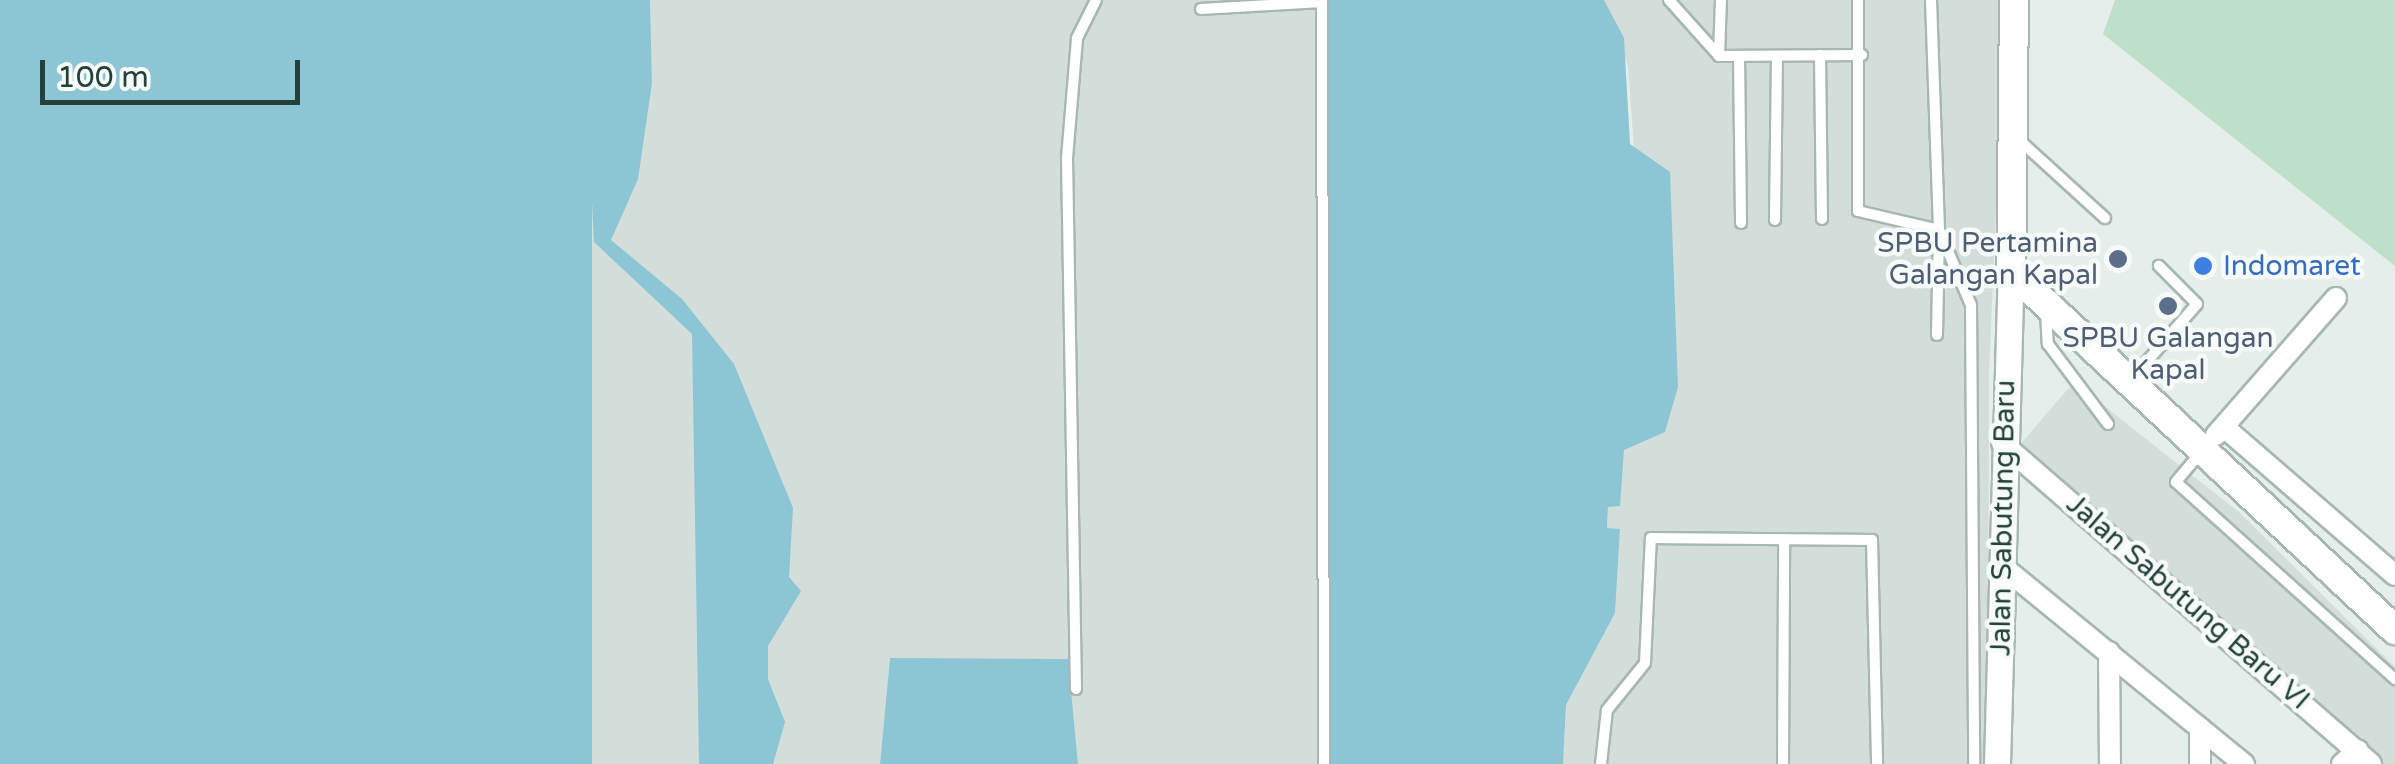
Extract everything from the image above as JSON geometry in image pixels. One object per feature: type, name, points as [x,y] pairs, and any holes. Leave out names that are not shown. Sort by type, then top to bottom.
[{"type":"main road","points":[[2014,0],[2011,272],[2395,630]]},
{"type":"street","name":"Jalan Sabutung Baru","points":[[1998,764],[2002,443],[2011,272]]},
{"type":"street","points":[[2202,452],[2336,298]]},
{"type":"street","points":[[2224,427],[2395,575]]},
{"type":"street","name":"Jalan Sabutung Baru VI","points":[[2002,443],[2357,759]]},
{"type":"street","points":[[2002,566],[2244,764]]},
{"type":"street","points":[[2109,652],[2110,764]]},
{"type":"street","points":[[2200,728],[2200,764]]},
{"type":"lane","points":[[1076,688],[1067,158],[1077,38],[1096,0]]},
{"type":"lane","points":[[1669,0],[1719,56],[1862,55]]},
{"type":"lane","points":[[1719,56],[1721,0]]},
{"type":"lane","points":[[1858,0],[1862,55],[1858,211],[1939,230]]},
{"type":"lane","points":[[1931,0],[1939,230],[1938,335]]},
{"type":"lane","points":[[1201,9],[1322,1],[1324,764]]},
{"type":"lane","points":[[1739,56],[1741,224]]},
{"type":"lane","points":[[1775,220],[1777,56]]},
{"type":"lane","points":[[1820,56],[1822,219]]},
{"type":"lane","points":[[2013,134],[2105,218]]},
{"type":"lane","points":[[1939,230],[1971,305],[1974,764]]},
{"type":"lane","points":[[2128,382],[2197,304],[2160,266]]},
{"type":"lane","points":[[2046,304],[2048,344],[2108,424]]},
{"type":"lane","points":[[2202,452],[2176,482],[2190,504],[2395,679]]},
{"type":"lane","points":[[1602,764],[1607,710],[1646,663],[1650,538],[1872,540],[1877,764]]},
{"type":"lane","points":[[1783,764],[1784,538]]},
{"type":"shaded area","points":[[650,0],[1328,0],[1330,764],[1078,764],[1073,712],[890,659],[880,764],[592,764],[591,202],[652,83]]},
{"type":"shaded area","points":[[1604,0],[2005,0],[1989,374],[1988,764],[1563,764],[1566,705],[1615,613],[1620,530],[1607,528],[1608,506],[1619,506],[1624,449],[1655,436],[1628,66]]},
{"type":"shaded area","points":[[2074,382],[2240,513],[2395,667],[2395,764],[2373,764],[2016,449]]},
{"type":"green space","points":[[2115,0],[2395,0],[2395,266],[2103,34]]},
{"type":"water","points":[[0,0],[650,0],[652,83],[638,179],[611,240],[682,299],[734,364],[793,508],[789,577],[801,591],[768,646],[768,679],[785,722],[773,764],[699,764],[692,334],[594,242],[592,202],[592,764],[0,764]]},
{"type":"water","points":[[1328,0],[1604,0],[1624,38],[1630,144],[1670,172],[1678,387],[1665,432],[1624,450],[1620,506],[1608,507],[1607,528],[1620,529],[1615,613],[1566,705],[1563,764],[1330,764]]},
{"type":"water","points":[[890,658],[1068,659],[1078,764],[880,764]]},
{"type":"place","name":"SPBU Pertamina Galangan Kapal","points":[[2118,259]]},
{"type":"place","name":"Indomaret","points":[[2203,266]]},
{"type":"place","name":"SPBU Galangan Kapal","points":[[2168,306]]}]
